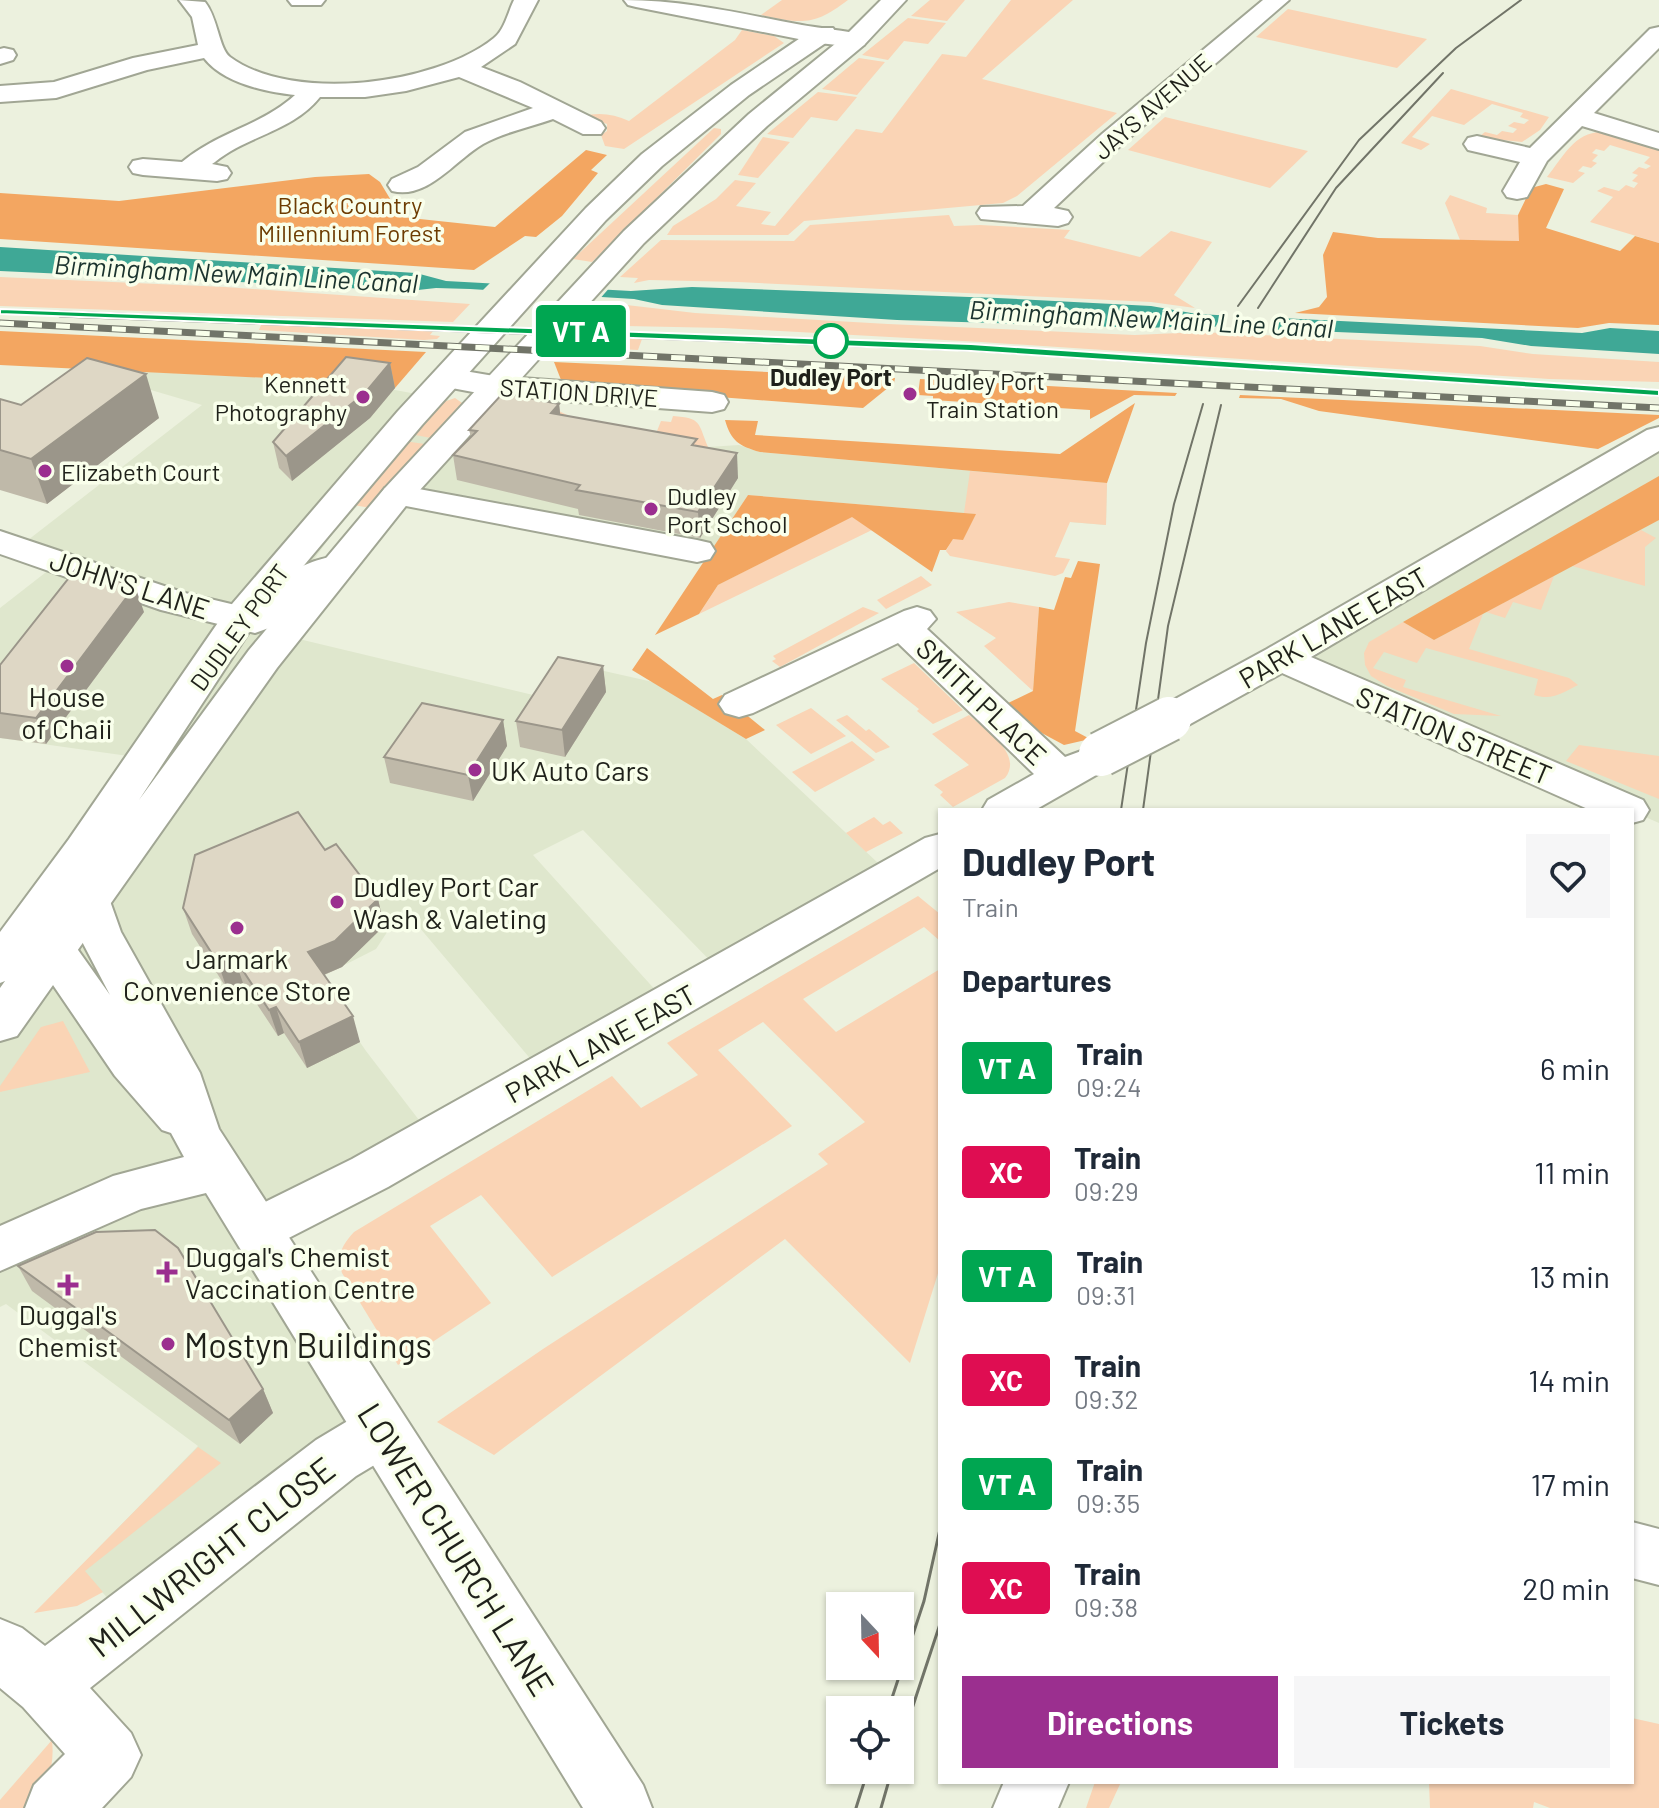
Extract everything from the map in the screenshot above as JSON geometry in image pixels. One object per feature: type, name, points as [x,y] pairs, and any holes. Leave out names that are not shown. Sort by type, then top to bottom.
[{"type":"main road","points":[[191,0],[206,21],[209,50],[220,62],[237,73],[258,80],[313,90],[369,88],[459,68],[507,41],[526,0]]},
{"type":"main road","points":[[300,0],[313,0]]},
{"type":"main road","points":[[636,0],[819,36],[855,40],[894,0]]},
{"type":"main road","name":"DUDLEY PORT","points":[[60,912],[239,619],[410,418],[596,214],[652,160],[740,90],[877,0]]},
{"type":"main road","name":"JAYS AVENUE","points":[[1030,215],[1111,140],[1277,0]]},
{"type":"main road","points":[[1517,191],[1536,157],[1659,35]]},
{"type":"main road","name":"DUDLEY PORT","points":[[60,912],[339,565],[494,386],[634,237],[719,156],[855,40]]},
{"type":"main road","points":[[0,94],[56,90],[142,63],[209,50]]},
{"type":"main road","points":[[459,68],[511,87],[592,128]]},
{"type":"main road","points":[[188,171],[225,143],[290,115],[313,90]]},
{"type":"main road","points":[[402,185],[428,173],[474,138],[553,110]]},
{"type":"main road","points":[[1578,117],[1659,141]]},
{"type":"main road","points":[[1477,144],[1536,157]]},
{"type":"main road","points":[[143,167],[231,175]]},
{"type":"main road","points":[[991,213],[1072,218]]},
{"type":"main road","name":"STATION DRIVE","points":[[447,378],[494,386],[712,402]]},
{"type":"main road","name":"PARK LANE EAST","points":[[1007,808],[1281,658],[1659,437]]},
{"type":"main road","points":[[397,495],[697,551]]},
{"type":"main road","name":"JOHN'S LANE","points":[[0,542],[174,602],[255,621],[267,616],[295,586],[339,565]]},
{"type":"main road","name":"SMITH PLACE","points":[[739,704],[910,622],[1061,777]]},
{"type":"main road","name":"STATION STREET","points":[[1281,658],[1623,808]]},
{"type":"main road","name":"STATION STREET","points":[[1634,813],[1659,823]]},
{"type":"main road","name":"PARK LANE EAST","points":[[257,1230],[370,1173],[938,850]]},
{"type":"main road","points":[[0,966],[60,912]]},
{"type":"main road","points":[[0,1023],[60,912]]},
{"type":"main road","points":[[60,912],[132,1063],[206,1153]]},
{"type":"main road","points":[[60,912],[99,932],[176,1073],[206,1153]]},
{"type":"main road","points":[[0,1249],[131,1191],[206,1153]]},
{"type":"main road","name":"LOWER CHURCH LANE","points":[[206,1153],[620,1808]]},
{"type":"main road","name":"MILLWRIGHT CLOSE","points":[[57,1808],[109,1755],[22,1667],[381,1431]]},
{"type":"main road","points":[[1634,1551],[1659,1557]]},
{"type":"main road","points":[[1025,1808],[1036,1784]]},
{"type":"shaded area","points":[[782,0],[848,0],[826,15],[807,21],[761,15]]},
{"type":"shaded area","points":[[930,0],[965,0],[947,21],[911,16]]},
{"type":"shaded area","points":[[1011,0],[1073,0],[982,79],[1117,113],[1017,196],[1003,203],[804,221],[788,235],[667,235],[673,226],[716,199],[735,180],[756,183],[736,206],[771,212],[761,224],[775,226],[856,129],[882,133],[942,54],[966,57]]},
{"type":"shaded area","points":[[1288,9],[1427,39],[1397,68],[1256,37]]},
{"type":"shaded area","points":[[908,18],[946,23],[928,44],[904,41],[888,60],[862,55]]},
{"type":"shaded area","points":[[742,30],[774,36],[784,43],[624,149],[605,146],[601,135],[607,131],[607,124],[583,116],[606,114],[629,121],[735,40]]},
{"type":"shaded area","points":[[859,58],[885,62],[857,95],[822,89]]},
{"type":"shaded area","points":[[1451,89],[1549,117],[1540,130],[1522,142],[1475,140],[1485,132],[1497,135],[1502,131],[1513,133],[1517,129],[1508,126],[1514,122],[1524,124],[1529,120],[1520,117],[1523,113],[1492,104],[1464,125],[1432,116],[1412,137],[1430,144],[1421,150],[1401,143]]},
{"type":"shaded area","points":[[818,92],[857,97],[837,121],[811,117],[793,138],[767,134]]},
{"type":"shaded area","points":[[1165,117],[1308,151],[1270,188],[1128,150]]},
{"type":"shaded area","points":[[714,128],[721,129],[721,134],[592,262],[573,259]]},
{"type":"shaded area","points":[[1603,132],[1659,148],[1659,243],[1590,222],[1613,197],[1597,191],[1604,187],[1619,191],[1626,185],[1634,188],[1638,183],[1632,181],[1638,175],[1632,173],[1639,167],[1646,169],[1651,166],[1644,163],[1650,157],[1610,145],[1604,151],[1596,149],[1592,153],[1598,155],[1592,161],[1597,163],[1591,168],[1583,166],[1578,171],[1585,173],[1573,183],[1547,177],[1577,141]]},
{"type":"shaded area","points":[[763,137],[790,142],[758,178],[738,175]]},
{"type":"shaded area","points":[[1450,195],[1487,208],[1486,213],[1518,215],[1520,241],[1460,240],[1445,203]]},
{"type":"shaded area","points":[[949,215],[954,226],[1070,230],[1064,238],[1140,257],[1171,231],[1212,242],[1174,295],[1195,308],[1151,302],[738,282],[649,280],[634,283],[638,278],[620,277],[661,240],[794,241],[810,225]]},
{"type":"shaded area","points":[[0,277],[225,287],[470,304],[453,322],[0,306]]},
{"type":"shaded area","points":[[618,304],[695,313],[888,324],[1135,335],[1201,332],[1480,346],[1533,354],[1659,362],[1659,382],[1549,379],[723,328],[577,325],[590,310],[612,312]]},
{"type":"shaded area","points":[[261,325],[434,330],[430,335],[440,336],[424,340],[259,330]]},
{"type":"shaded area","points":[[568,335],[642,339],[638,350],[559,346]]},
{"type":"shaded area","points":[[76,368],[351,382],[708,447],[739,445],[760,452],[1107,483],[1106,525],[748,495],[715,546],[376,485],[333,533],[295,586],[257,629],[550,699],[573,664],[653,682],[746,739],[894,878],[723,974],[583,830],[533,855],[668,1004],[544,1075],[403,908],[376,949],[317,979],[366,1051],[432,1137],[258,1229],[366,1405],[126,1619],[80,1567],[198,1446],[6,1304],[0,1307],[0,996],[164,761],[0,738],[0,608],[59,562],[19,547],[202,405]]},
{"type":"shaded area","points":[[455,398],[462,403],[431,438],[410,434],[441,403]]},
{"type":"shaded area","points":[[551,407],[567,415],[564,424],[657,431],[661,421],[671,422],[673,416],[689,418],[698,423],[708,447],[698,464],[633,453],[603,495],[595,493],[638,442],[511,413]]},
{"type":"shaded area","points":[[1659,437],[1659,823],[1634,812],[1634,808],[1625,808],[1281,658]]},
{"type":"shaded area","points":[[404,441],[425,444],[371,508],[347,504]]},
{"type":"shaded area","points":[[970,471],[1107,483],[1106,525],[1070,522],[1055,557],[1070,559],[1063,573],[1055,576],[950,556],[946,551],[953,538],[975,514],[964,513]]},
{"type":"shaded area","points":[[852,516],[872,530],[699,614],[718,585]]},
{"type":"shaded area","points":[[1641,530],[1656,538],[1645,547],[1645,586],[1572,566]]},
{"type":"shaded area","points":[[921,576],[932,585],[886,609],[877,600]]},
{"type":"shaded area","points":[[1554,576],[1541,610],[1513,602],[1505,618],[1486,612]]},
{"type":"shaded area","points":[[1009,602],[1039,607],[1033,691],[984,646],[996,638],[956,612]]},
{"type":"shaded area","points":[[863,607],[879,613],[780,667],[772,661],[776,659],[773,656]]},
{"type":"shaded area","points":[[1483,614],[1469,649],[1569,678],[1578,685],[1557,695],[1540,697],[1534,695],[1538,679],[1426,648],[1417,663],[1384,652],[1373,668],[1406,680],[1403,687],[1501,716],[1454,714],[1387,686],[1371,676],[1365,665],[1364,653],[1369,642],[1403,622],[1434,640]]},
{"type":"shaded area","points":[[914,663],[963,710],[933,724],[881,679]]},
{"type":"shaded area","points":[[811,708],[846,736],[811,754],[776,725]]},
{"type":"shaded area","points":[[847,715],[890,747],[876,753],[836,720]]},
{"type":"shaded area","points":[[969,715],[1000,743],[1010,760],[1010,769],[1005,778],[953,807],[934,785],[969,765],[932,734]]},
{"type":"shaded area","points":[[852,741],[875,760],[815,792],[792,772]]},
{"type":"shaded area","points":[[1579,745],[1659,756],[1659,799],[1566,761]]},
{"type":"shaded area","points":[[874,817],[883,825],[890,821],[903,833],[866,852],[846,833]]},
{"type":"shaded area","points":[[918,896],[938,912],[938,939],[924,927],[803,999],[836,1032],[938,970],[938,1273],[910,1363],[785,1239],[494,1455],[437,1422],[543,1349],[828,1164],[818,1154],[865,1122],[763,1022],[718,1050],[792,1126],[552,1277],[481,1195],[430,1226],[491,1303],[398,1365],[342,1273],[342,1250],[354,1232],[612,1076],[641,1108],[698,1075],[667,1043]]},
{"type":"shaded area","points":[[63,1021],[90,1072],[0,1092],[0,1086],[41,1027]]},
{"type":"shaded area","points":[[198,1447],[221,1463],[85,1571],[103,1592],[77,1606],[34,1613]]},
{"type":"shaded area","points":[[1634,1718],[1659,1724],[1659,1808],[1550,1808],[1534,1802],[1533,1808],[1430,1808],[1429,1784],[1634,1784]]},
{"type":"shaded area","points":[[52,1740],[51,1768],[45,1785],[29,1808],[0,1808],[0,1800]]},
{"type":"shaded area","points":[[1094,1784],[1120,1784],[1109,1808],[1086,1808]]},
{"type":"green space","name":"Black Country Millennium Forest","points":[[586,150],[607,155],[591,170],[598,173],[562,216],[536,237],[525,236],[474,270],[0,239],[0,193],[119,201],[315,177],[369,174],[380,182],[401,217],[495,227]]},
{"type":"green space","points":[[1546,184],[1564,189],[1546,228],[1620,251],[1635,236],[1659,243],[1659,325],[1609,323],[1578,328],[1295,313],[1319,307],[1327,297],[1323,255],[1333,232],[1378,238],[1519,241],[1518,215],[1531,188]]},
{"type":"green space","points":[[0,331],[426,352],[395,388],[351,382],[0,365]]},
{"type":"green space","points":[[554,362],[895,378],[894,383],[863,408],[563,385]]},
{"type":"green space","points":[[920,379],[1177,393],[1175,396],[1134,395],[1090,419],[1090,410],[933,400],[933,396],[918,395]]},
{"type":"green space","points":[[1240,395],[1659,415],[1659,418],[1598,449],[1319,411],[1281,399],[1239,398]]},
{"type":"green space","points":[[1135,403],[1107,483],[760,452],[737,442],[725,420],[758,421],[755,435],[1060,454]]},
{"type":"green space","points":[[1659,476],[1659,520],[1434,640],[1403,622]]},
{"type":"green space","points":[[748,495],[976,514],[963,540],[953,539],[946,550],[940,550],[932,572],[852,517],[718,585],[699,614],[655,635]]},
{"type":"green space","points":[[1078,561],[1100,564],[1075,731],[1090,739],[1064,745],[1038,731],[1004,705],[1033,691],[1039,607],[1054,610],[1065,577],[1071,578]]},
{"type":"green space","points":[[647,648],[713,699],[722,695],[765,730],[746,739],[632,670]]},
{"type":"water","name":"Birmingham New Main Line Canal","points":[[0,247],[416,273],[446,281],[631,291],[692,287],[997,298],[1151,306],[1197,314],[1582,333],[1610,328],[1659,331],[1659,354],[1531,346],[1482,338],[1193,326],[1147,328],[897,320],[470,289],[436,288],[400,292],[0,271]]},
{"type":"pier","points":[[494,279],[611,286],[598,301],[479,294]]},
{"type":"pier","points":[[1224,312],[1278,314],[1269,333],[1213,331]]},
{"type":"building","points":[[346,357],[390,363],[365,393],[286,456],[273,442]]},
{"type":"building","points":[[87,358],[146,374],[31,459],[0,450],[0,399],[21,405]]},
{"type":"building","points":[[503,393],[559,404],[551,413],[697,439],[692,445],[737,453],[698,512],[576,490],[580,485],[453,455],[477,431],[469,430]]},
{"type":"building","points":[[76,569],[135,586],[36,718],[0,713],[0,665]]},
{"type":"building","points":[[558,657],[603,666],[562,730],[516,721]]},
{"type":"building","points":[[422,703],[503,720],[468,775],[384,757]]},
{"type":"building","points":[[298,812],[325,850],[336,844],[378,899],[335,941],[308,952],[353,1016],[299,1042],[276,1007],[269,1010],[234,957],[218,963],[183,908],[195,855]]},
{"type":"building","name":"Mostyn Buildings","points":[[155,1230],[178,1248],[263,1389],[229,1420],[18,1266],[96,1232]]},
{"type":"tram line","points":[[1238,306],[1359,140],[1456,48],[1521,0]]},
{"type":"tram line","points":[[1258,308],[1336,188],[1443,73]]},
{"type":"tram line","points":[[1121,808],[1146,643],[1174,504],[1203,404]]},
{"type":"tram line","points":[[1143,808],[1168,626],[1221,405]]},
{"type":"tram line","points":[[893,1696],[924,1601],[938,1538]]},
{"type":"tram line","points":[[914,1703],[938,1630]]},
{"type":"tram line","points":[[856,1808],[864,1784]]},
{"type":"tram line","points":[[881,1808],[888,1784]]},
{"type":"railway","points":[[60,314],[971,348],[1659,393]]},
{"type":"railway","points":[[0,323],[1659,408]]},
{"type":"train","points":[[0,312],[971,348],[1659,393]]},
{"type":"place","name":"Dudley Port","points":[[831,341]]},
{"type":"place","name":"Dudley Port Train Station","points":[[910,394]]},
{"type":"place","name":"Kennett Photography","points":[[363,397]]},
{"type":"place","name":"Elizabeth Court","points":[[45,471]]},
{"type":"place","name":"Dudley Port School","points":[[651,509]]},
{"type":"place","name":"House of Chaii","points":[[67,666]]},
{"type":"place","name":"UK Auto Cars","points":[[475,770]]},
{"type":"place","name":"Dudley Port Car Wash & Valeting","points":[[337,902]]},
{"type":"place","name":"Jarmark Convenience Store","points":[[237,928]]},
{"type":"place","name":"Duggal's Chemist Vaccination Centre","points":[[167,1272]]},
{"type":"place","name":"Duggal's Chemist","points":[[68,1285]]},
{"type":"place","name":"Mostyn Buildings","points":[[168,1344]]}]
